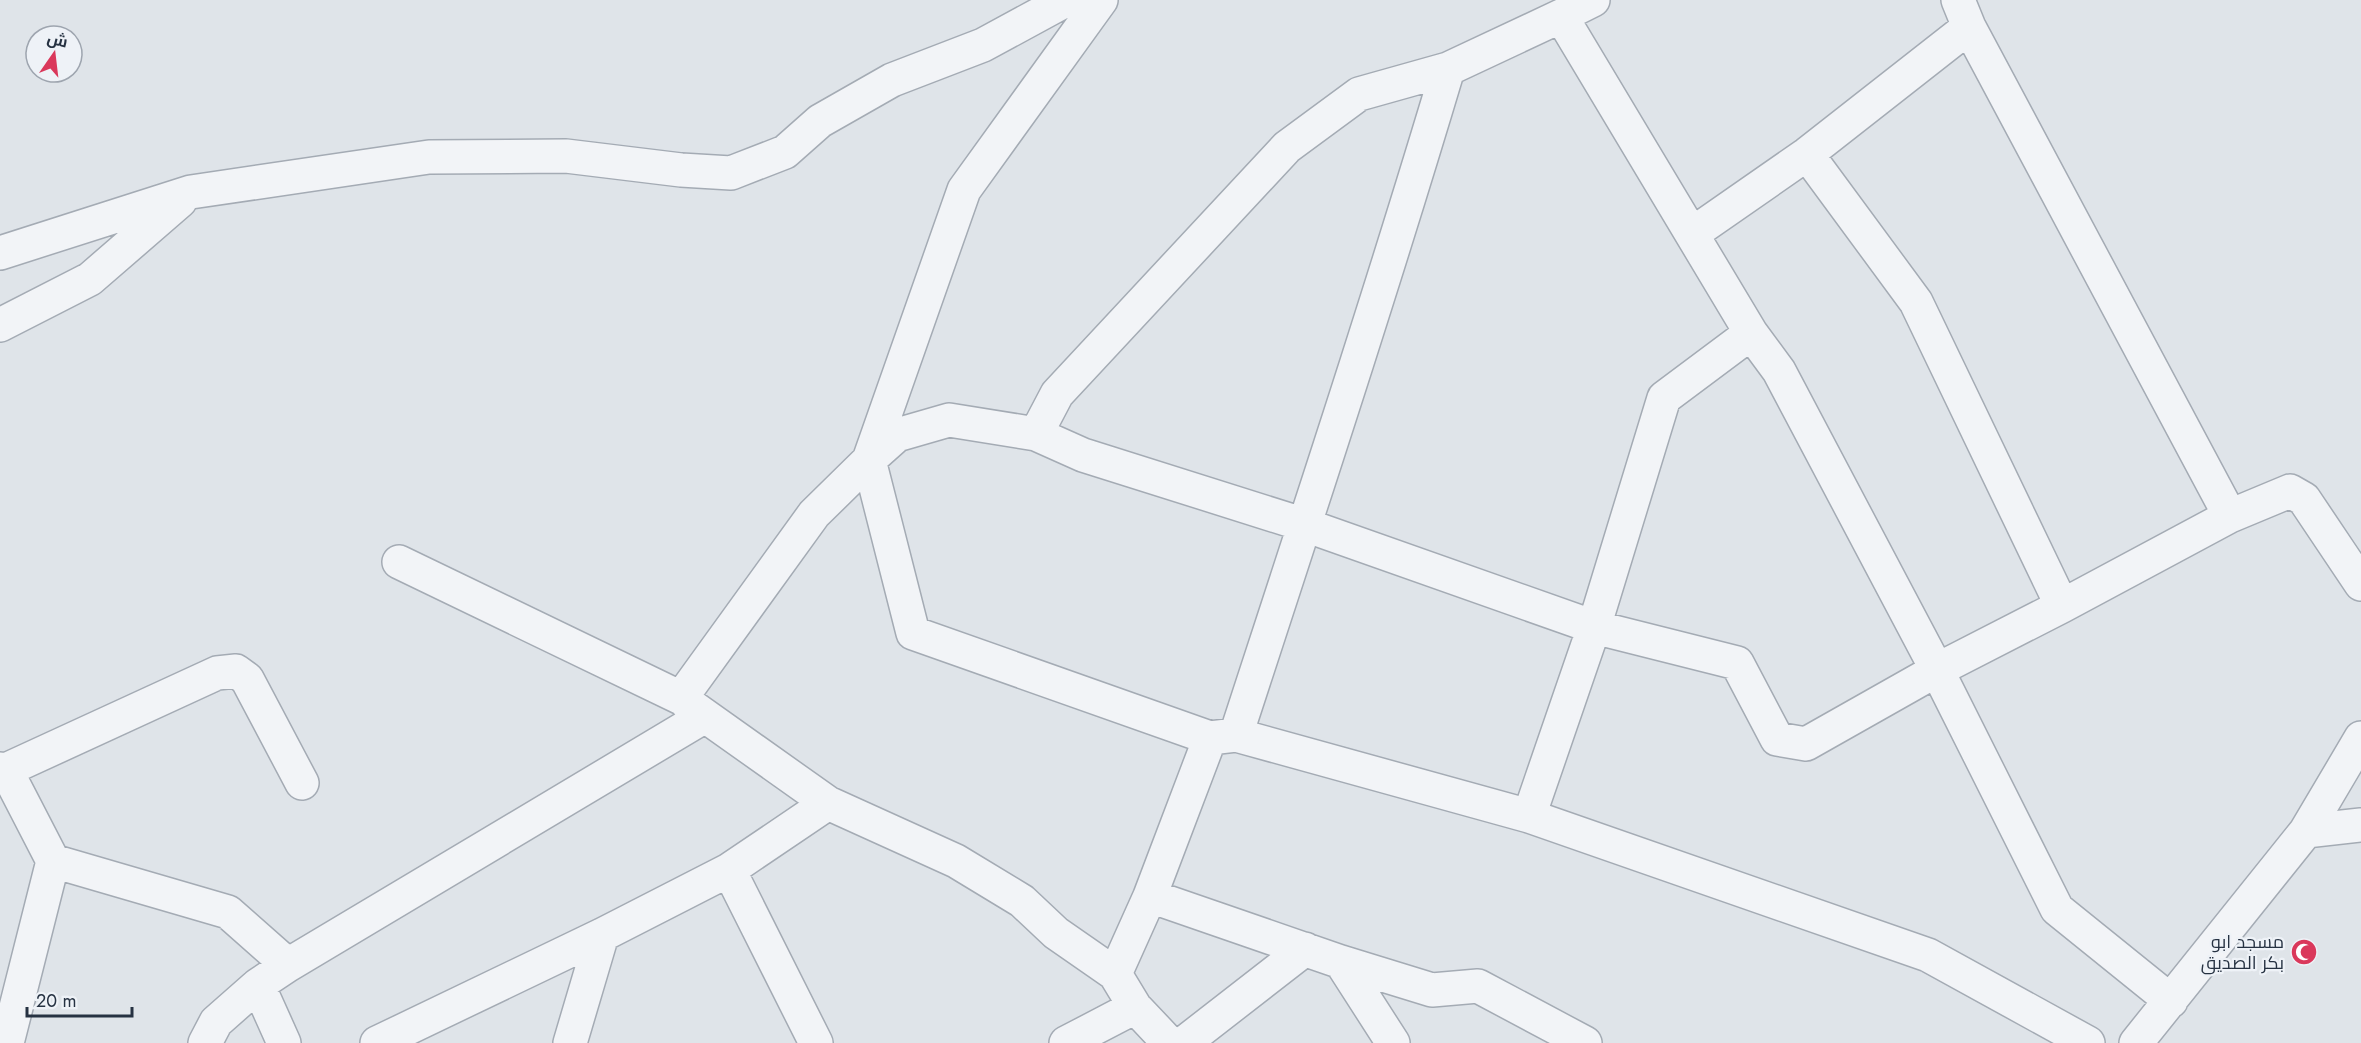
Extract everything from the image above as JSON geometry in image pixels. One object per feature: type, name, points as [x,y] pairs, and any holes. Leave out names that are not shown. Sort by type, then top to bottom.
[{"type":"street","points":[[0,253],[191,192],[429,157],[566,156],[681,170],[731,173],[785,152],[820,121],[892,80],[983,45],[1065,0]]},
{"type":"street","points":[[1101,0],[964,190],[869,460],[913,633],[1223,737],[1529,816],[1928,955],[2072,1040]]},
{"type":"street","points":[[1036,434],[1057,394],[1287,147],[1359,94],[1448,69],[1593,0]]},
{"type":"street","points":[[1692,234],[1807,154],[1964,13],[2230,516]]},
{"type":"street","points":[[1561,16],[1750,333],[1779,371],[1936,670],[2056,909],[2171,1001]]},
{"type":"street","points":[[1114,974],[1223,737],[1305,525],[1400,231],[1448,69]]},
{"type":"street","points":[[1807,154],[1916,302],[2062,606]]},
{"type":"street","points":[[0,325],[90,279],[191,192]]},
{"type":"street","points":[[1529,816],[1594,627],[1664,398],[1750,333]]},
{"type":"street","points":[[205,1043],[216,1022],[258,985],[288,964],[693,707],[814,514],[897,435],[949,420],[1036,434],[1083,455],[1305,525],[1594,627],[1737,663],[1777,739],[1806,744],[1936,670],[2230,516],[2275,495],[2290,491],[2304,499],[2361,584]]},
{"type":"street","points":[[399,562],[693,707],[828,803],[965,867],[1022,901],[1056,933],[1114,974],[1135,1006],[1169,1043]]},
{"type":"street","points":[[7,1043],[53,861],[3,769],[217,673],[236,671],[247,679],[302,783]]},
{"type":"street","points":[[2136,1043],[2306,831],[2361,738]]},
{"type":"street","points":[[377,1043],[602,935],[729,870],[828,803]]},
{"type":"street","points":[[2306,831],[2361,825]]},
{"type":"street","points":[[53,861],[228,912],[288,964]]},
{"type":"street","points":[[729,870],[816,1043]]},
{"type":"street","points":[[1150,896],[1305,950],[1432,990],[1478,987],[1577,1041]]},
{"type":"street","points":[[570,1043],[602,935]]},
{"type":"street","points":[[1184,1043],[1305,950]]},
{"type":"street","points":[[1341,962],[1393,1043]]},
{"type":"street","points":[[258,985],[284,1043]]},
{"type":"street","points":[[1066,1043],[1135,1006]]},
{"type":"place","name":"مسجد ابو بكر الصديق","points":[[2304,952]]}]
